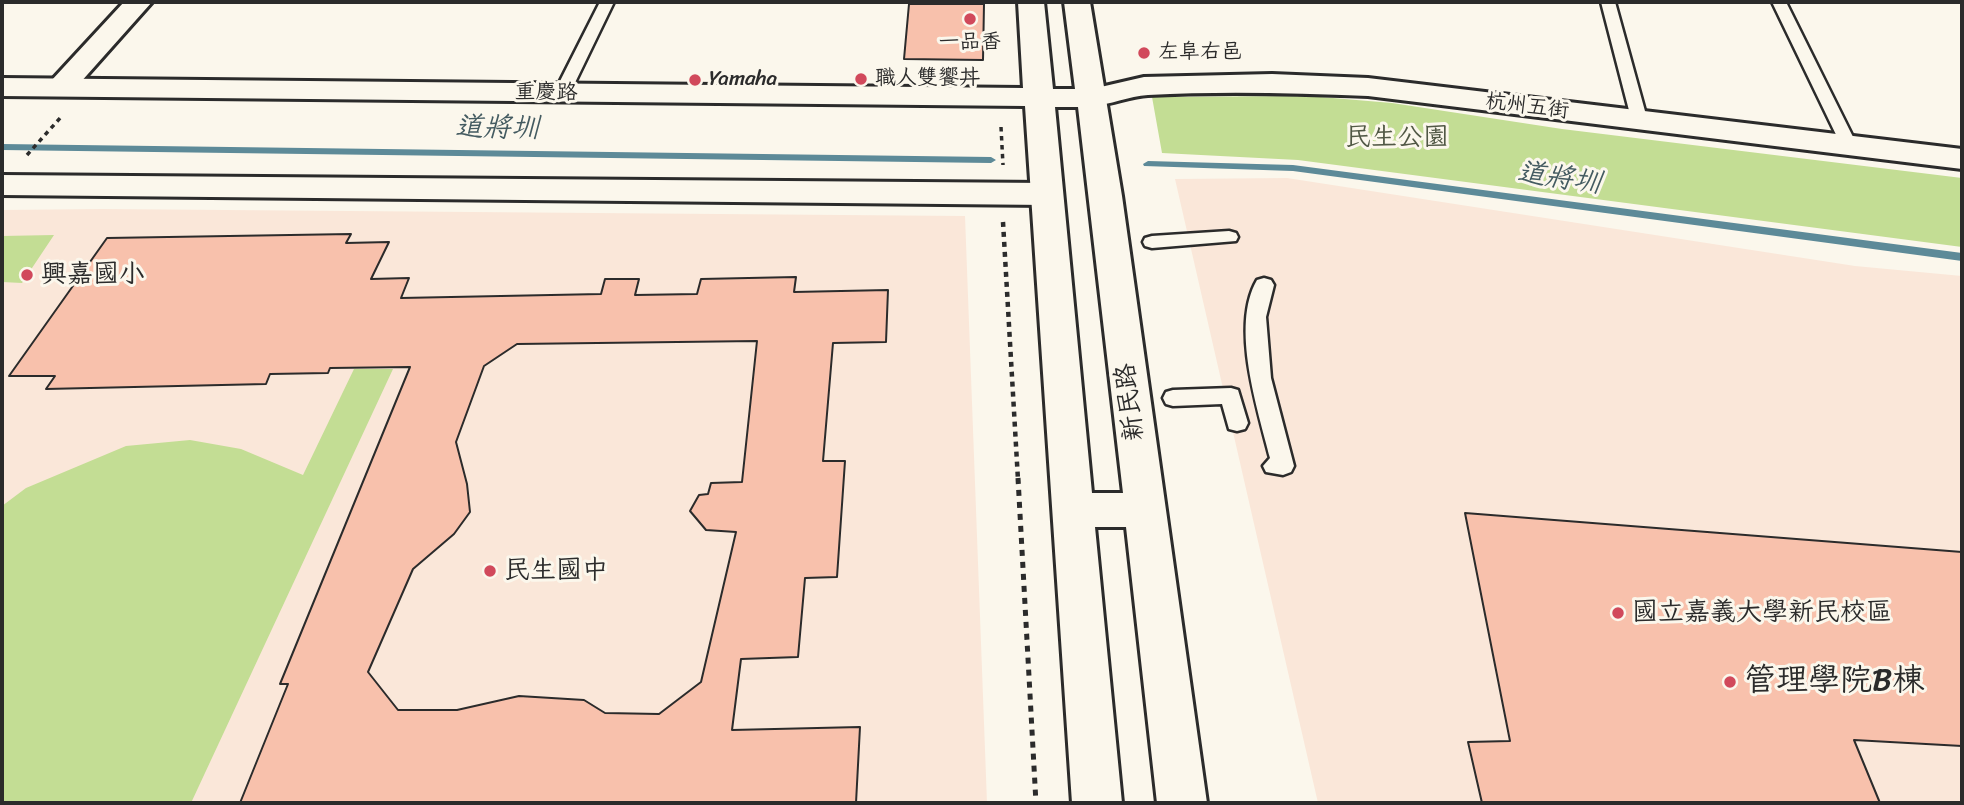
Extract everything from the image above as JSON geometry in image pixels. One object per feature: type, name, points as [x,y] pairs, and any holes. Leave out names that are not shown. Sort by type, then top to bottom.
[{"type":"street","points":[[61,87],[139,2]]},
{"type":"street","points":[[1031,2],[1097,803]]},
{"type":"street","name":"新民路","points":[[1077,2],[1106,196],[1182,803]]},
{"type":"street","name":"杭州五街","points":[[1090,98],[1144,86],[1272,83],[1368,87],[1962,159]]},
{"type":"street","name":"重慶路","points":[[2,87],[1090,98]]},
{"type":"street","points":[[2,185],[1047,194]]},
{"type":"street","points":[[1073,510],[1144,510]]},
{"type":"lane","points":[[562,93],[607,2]]},
{"type":"lane","points":[[1608,2],[1640,122]]},
{"type":"lane","points":[[1779,2],[1849,145]]},
{"type":"lane","points":[[1153,242],[1229,237]]},
{"type":"lane","points":[[1264,285],[1256,317],[1261,378],[1283,466],[1274,466]]},
{"type":"lane","points":[[1173,398],[1231,396],[1237,423]]},
{"type":"path","points":[[23,160],[57,121]]},
{"type":"path","points":[[1003,220],[1036,803]]},
{"type":"shaded area","name":"國立嘉義大學新民校區","points":[[1287,178],[1855,266],[1962,276],[1962,803],[1318,803],[1175,179]]},
{"type":"shaded area","name":"民生國中","points":[[2,210],[965,216],[987,803],[2,803]]},
{"type":"green space","name":"民生公園","points":[[1309,96],[1392,103],[1562,129],[1962,178],[1962,247],[1298,160],[1162,153],[1152,97]]},
{"type":"green space","points":[[54,235],[22,283],[2,282],[2,236]]},
{"type":"green space","points":[[354,369],[393,369],[191,803],[2,803],[2,506],[26,488],[126,446],[190,440],[241,449],[303,475]]},
{"type":"building","points":[[909,4],[984,4],[983,60],[904,59]]},
{"type":"building","points":[[351,234],[346,243],[389,242],[371,279],[409,278],[401,298],[601,294],[605,279],[639,279],[635,295],[697,294],[701,279],[796,277],[794,292],[888,290],[886,342],[833,343],[823,461],[845,461],[837,577],[805,578],[798,657],[741,659],[732,730],[860,727],[856,803],[240,803],[288,684],[280,684],[410,367],[330,368],[328,373],[270,374],[266,384],[46,389],[55,376],[9,376],[107,238]],"holes":[[[757,341],[742,482],[711,483],[708,494],[699,495],[690,511],[706,530],[736,532],[701,682],[659,714],[605,713],[584,700],[519,696],[457,710],[398,710],[368,672],[413,569],[454,534],[470,512],[467,484],[456,442],[484,366],[517,344]]]},
{"type":"building","name":"管理學院B棟","points":[[1465,513],[1962,552],[1962,746],[1854,740],[1880,803],[1482,803],[1468,742],[1510,741]]},
{"type":"waterway","name":"道將圳","points":[[2,147],[991,160]]},
{"type":"waterway","name":"道將圳","points":[[1148,164],[1293,168],[1962,257]]},
{"type":"place","name":"一品香","points":[[970,19]]},
{"type":"place","name":"左阜右邑","points":[[1144,53]]},
{"type":"place","name":"職人雙饗丼","points":[[861,79]]},
{"type":"place","name":"Yamaha","points":[[695,80]]},
{"type":"place","name":"興嘉國小","points":[[27,275]]},
{"type":"place","name":"民生國中","points":[[490,571]]},
{"type":"place","name":"國立嘉義大學新民校區","points":[[1618,613]]},
{"type":"place","name":"管理學院B棟","points":[[1730,682]]}]
